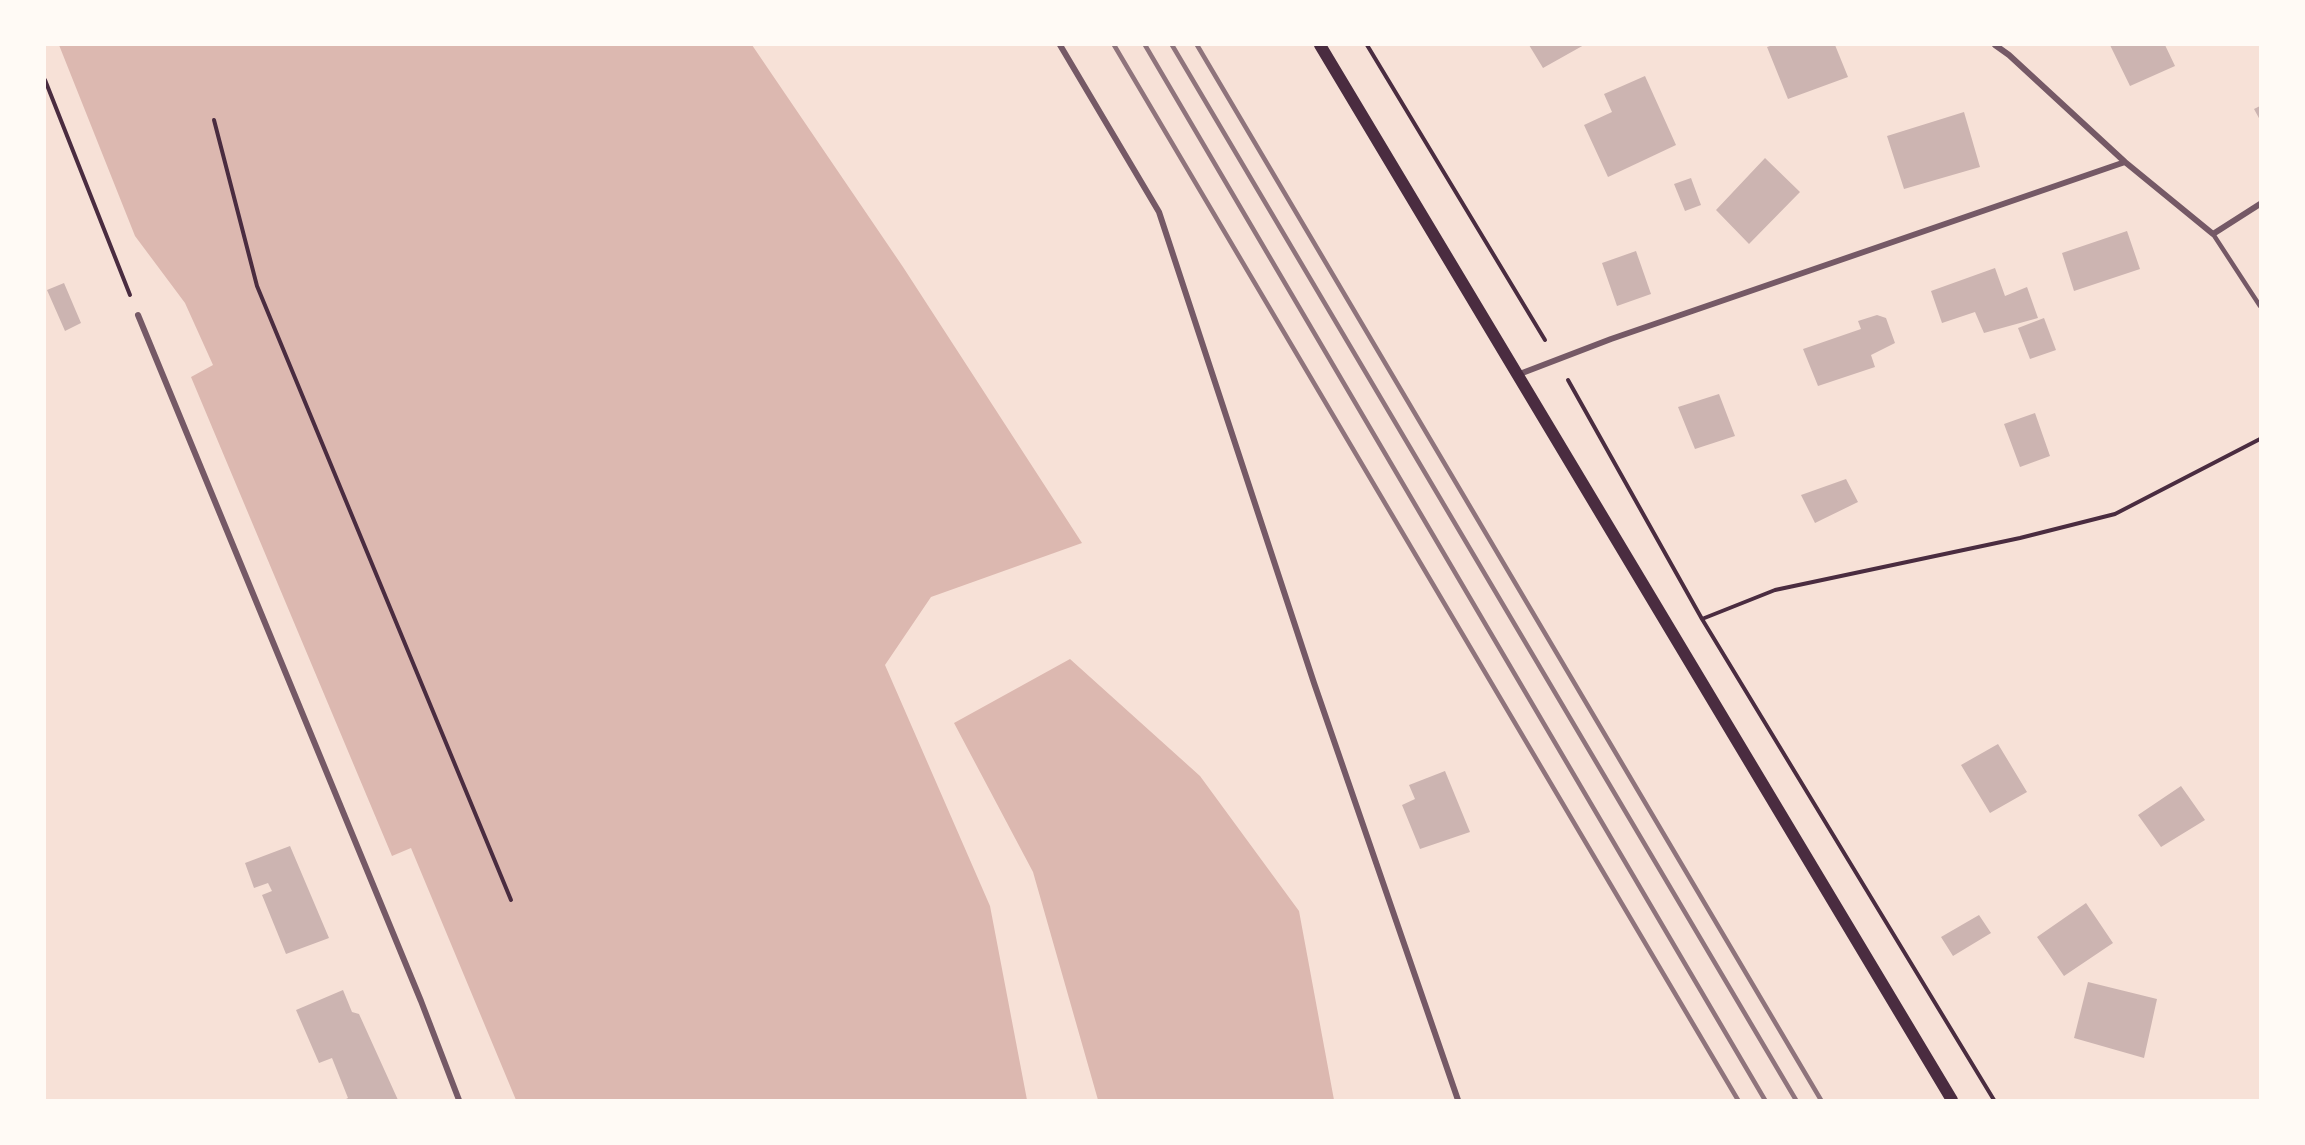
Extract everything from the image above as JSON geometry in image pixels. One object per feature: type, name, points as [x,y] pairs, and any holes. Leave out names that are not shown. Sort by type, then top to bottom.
[{"type":"main road","points":[[1320,45],[1952,1100]]},
{"type":"street","points":[[1060,45],[1159,212],[1310,672],[1458,1100]]},
{"type":"street","points":[[1995,45],[2009,55],[2125,162],[2213,234],[2260,204]]},
{"type":"street","points":[[1516,375],[2125,162]]},
{"type":"street","points":[[138,315],[417,990],[459,1100]]},
{"type":"lane","points":[[2213,234],[2260,306]]},
{"type":"path","points":[[1367,45],[1556,360],[1702,619],[1994,1100]]},
{"type":"path","points":[[45,80],[138,315]]},
{"type":"path","points":[[214,120],[257,286],[510,900]]},
{"type":"path","points":[[1670,632],[1775,590],[2020,538],[2115,514],[2260,439]]},
{"type":"shaded area","points":[[59,45],[752,45],[903,267],[1082,543],[931,597],[885,665],[990,906],[1027,1100],[516,1100],[411,848],[392,856],[191,377],[213,365],[185,303],[135,236]]},
{"type":"shaded area","points":[[1070,659],[1200,776],[1299,911],[1334,1100],[1098,1100],[1033,872],[954,723]]},
{"type":"building","points":[[1529,45],[1584,45],[1543,68]]},
{"type":"building","points":[[1773,45],[1835,45],[1848,77],[1788,99],[1767,47]]},
{"type":"building","points":[[2110,45],[2165,45],[2175,66],[2130,86]]},
{"type":"building","points":[[1645,76],[1676,145],[1608,177],[1584,125],[1612,112],[1604,94]]},
{"type":"building","points":[[2260,106],[2260,120],[2254,109]]},
{"type":"building","points":[[1964,112],[1980,167],[1904,189],[1887,136]]},
{"type":"building","points":[[1765,158],[1800,192],[1749,244],[1716,210]]},
{"type":"building","points":[[1691,178],[1701,205],[1685,211],[1674,184]]},
{"type":"building","points":[[2127,231],[2140,269],[2074,291],[2062,253]]},
{"type":"building","points":[[1636,251],[1651,294],[1617,306],[1602,263]]},
{"type":"building","points":[[1995,268],[2005,296],[2027,287],[2038,318],[1984,333],[1975,312],[1942,323],[1931,291]]},
{"type":"building","points":[[64,283],[81,323],[65,331],[47,290]]},
{"type":"building","points":[[1877,315],[1886,318],[1895,343],[1871,355],[1875,367],[1818,386],[1803,349],[1861,329],[1858,321]]},
{"type":"building","points":[[2044,318],[2056,350],[2030,359],[2018,328]]},
{"type":"building","points":[[1719,394],[1735,436],[1695,449],[1678,407]]},
{"type":"building","points":[[2035,413],[2050,456],[2020,467],[2004,424]]},
{"type":"building","points":[[1846,479],[1858,502],[1815,523],[1801,495]]},
{"type":"building","points":[[1998,744],[2027,792],[1990,813],[1961,765]]},
{"type":"building","points":[[1445,771],[1470,832],[1420,849],[1402,805],[1415,799],[1409,785]]},
{"type":"building","points":[[2181,786],[2205,820],[2161,847],[2138,815]]},
{"type":"building","points":[[290,846],[329,938],[286,954],[262,895],[272,891],[268,883],[254,888],[245,863]]},
{"type":"building","points":[[2086,903],[2113,943],[2064,976],[2037,937]]},
{"type":"building","points":[[1979,915],[1991,933],[1953,956],[1941,937]]},
{"type":"building","points":[[2088,982],[2157,999],[2144,1058],[2074,1038]]},
{"type":"building","points":[[343,990],[352,1012],[359,1014],[398,1100],[344,1100],[348,1098],[332,1058],[319,1063],[296,1010]]},
{"type":"railway","points":[[1114,45],[1738,1100]]},
{"type":"railway","points":[[1145,45],[1765,1100]]},
{"type":"railway","points":[[1172,45],[1796,1100]]},
{"type":"railway","points":[[1197,45],[1821,1100]]}]
